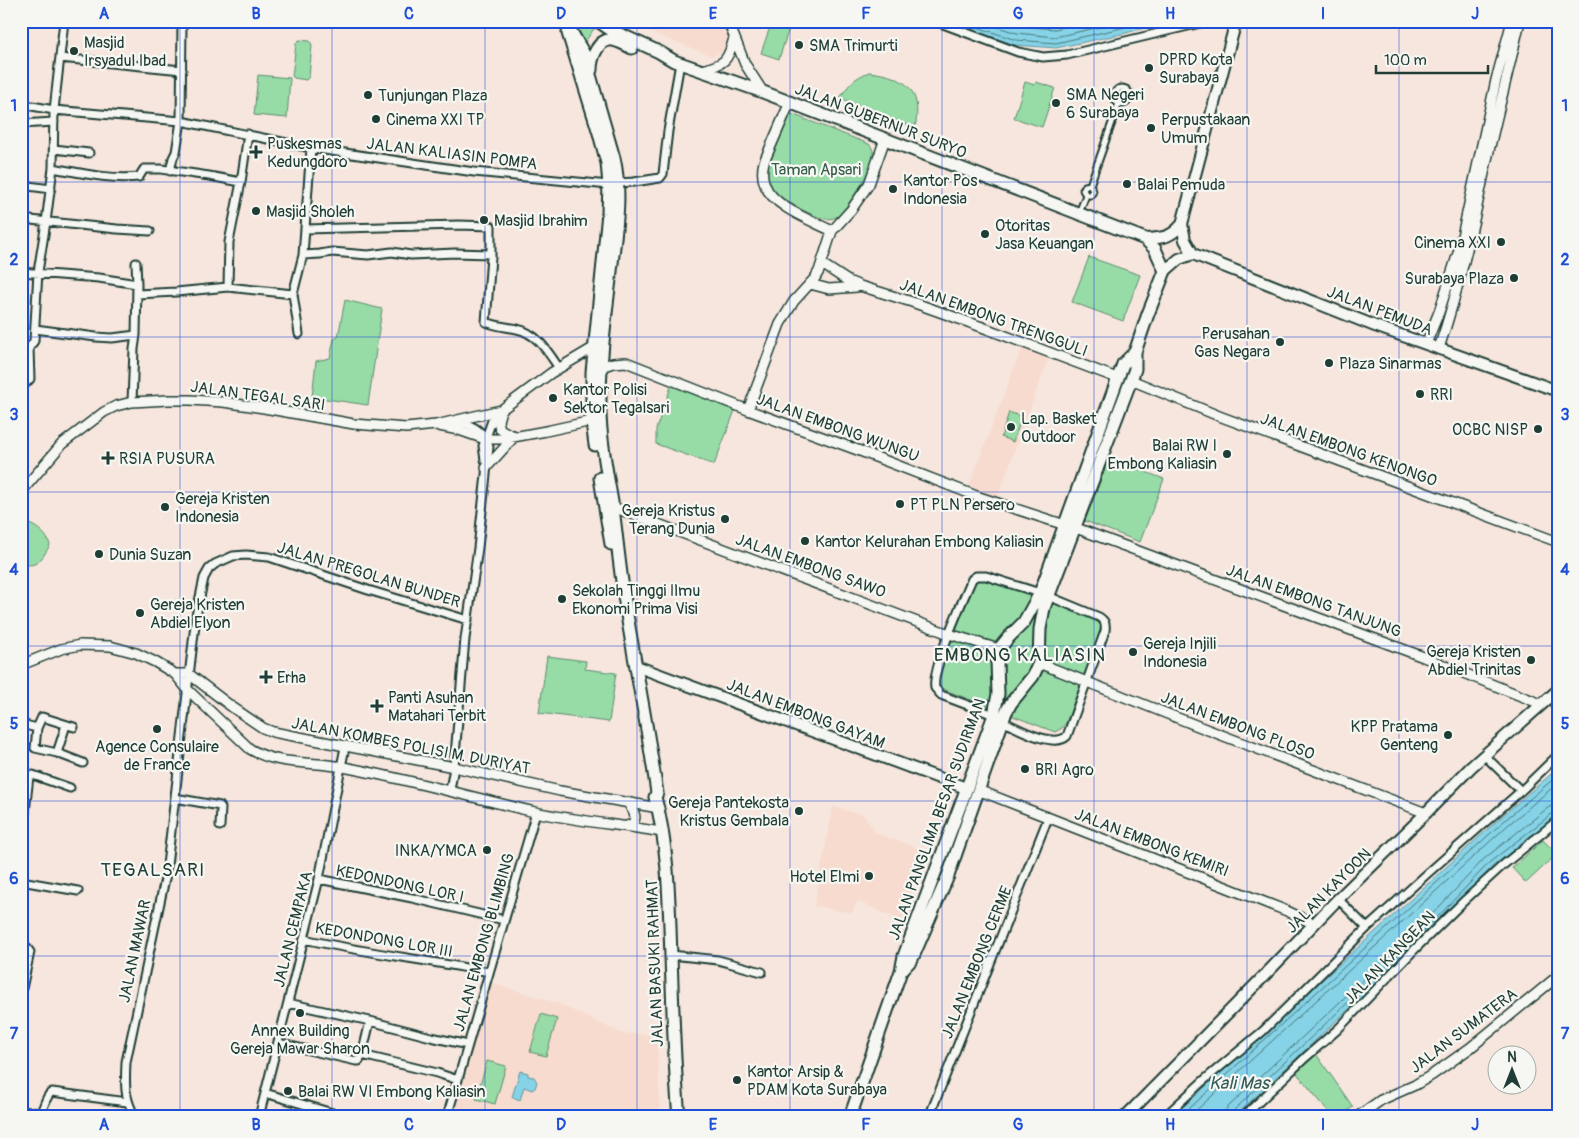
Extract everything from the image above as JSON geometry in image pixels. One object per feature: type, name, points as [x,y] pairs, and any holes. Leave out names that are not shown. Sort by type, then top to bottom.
[{"type":"main road","points":[[1145,239],[1155,249],[1165,271],[1179,259],[1193,254],[1185,240],[1182,224],[1236,21]]},
{"type":"main road","points":[[566,23],[581,47],[614,158],[613,184],[593,348],[592,421],[623,620],[653,794],[657,803]]},
{"type":"main road","points":[[566,23],[571,46],[613,184],[617,223],[601,367],[601,438],[657,803]]},
{"type":"main road","name":"JALAN GUBERNUR SURYO","points":[[603,24],[677,62],[790,102],[1145,239],[1169,236],[1176,232],[1182,224]]},
{"type":"main road","points":[[591,79],[593,55],[600,46],[609,41],[677,62]]},
{"type":"main road","name":"JALAN PEMUDA","points":[[1193,254],[1375,326],[1558,391]]},
{"type":"main road","name":"JALAN PANGLIMA BESAR SUDIRMAN","points":[[901,970],[912,959],[942,891],[978,790],[998,718],[997,660],[999,649],[1024,622],[1044,595],[1131,380],[1135,369],[1135,352],[1165,271]]},
{"type":"main road","name":"JALAN PANGLIMA BESAR SUDIRMAN","points":[[1071,526],[1117,378],[1123,364],[1135,352]]},
{"type":"main road","name":"JALAN PANGLIMA BESAR SUDIRMAN","points":[[849,1116],[901,970],[904,956],[966,788],[998,718],[1033,676],[1039,663],[1044,595]]},
{"type":"main road","name":"JALAN EMBONG GAYAM","points":[[636,666],[966,788]]},
{"type":"main road","name":"JALAN KAYOON","points":[[1125,1117],[1338,899],[1484,755],[1558,690]]},
{"type":"main road","name":"JALAN BASUKI RAHMAT","points":[[657,803],[662,832],[670,912],[674,1050],[679,1117]]},
{"type":"street","points":[[21,388],[30,379],[25,348],[34,341],[38,272],[53,168],[54,110],[64,21]]},
{"type":"street","points":[[72,21],[102,21]]},
{"type":"street","points":[[170,172],[176,152],[181,121],[182,21]]},
{"type":"street","points":[[728,21],[745,64],[763,92]]},
{"type":"street","points":[[935,21],[1018,52],[1043,57],[1067,55],[1209,21]]},
{"type":"street","points":[[1439,348],[1467,255],[1479,178],[1512,21]]},
{"type":"street","points":[[1500,83],[1520,21]]},
{"type":"street","points":[[702,70],[715,66],[730,55],[734,38]]},
{"type":"street","points":[[60,58],[182,70]]},
{"type":"street","name":"JALAN KALIASIN POMPA","points":[[21,104],[54,110],[181,121],[311,148],[474,172],[613,184],[660,178],[663,174],[677,62]]},
{"type":"street","points":[[790,102],[764,162],[762,170],[765,187],[782,205],[832,231]]},
{"type":"street","points":[[1079,214],[1086,195],[1083,192],[1084,188],[1090,186],[1119,104]]},
{"type":"street","points":[[21,124],[54,122]]},
{"type":"street","points":[[228,288],[230,242],[242,182],[248,134]]},
{"type":"street","points":[[748,410],[780,324],[794,301],[819,271],[832,231],[852,210],[865,191],[885,139]]},
{"type":"street","points":[[299,334],[293,294],[303,255],[311,148]]},
{"type":"street","points":[[54,150],[89,153]]},
{"type":"street","points":[[53,168],[80,174],[118,177],[139,177],[143,170],[151,169],[242,182]]},
{"type":"street","points":[[1426,344],[1439,312],[1479,178]]},
{"type":"street","points":[[21,185],[51,189]]},
{"type":"street","points":[[21,219],[150,231]]},
{"type":"street","points":[[305,229],[459,225],[488,226],[492,228],[486,322],[519,329],[532,334],[547,350],[559,368]]},
{"type":"street","points":[[303,255],[332,252],[368,255],[392,252],[411,255],[490,254]]},
{"type":"street","points":[[132,402],[134,349],[140,294],[137,284],[136,263]]},
{"type":"street","name":"JALAN EMBONG TRENGGULI","points":[[822,264],[848,281],[860,286],[982,327],[1117,378]]},
{"type":"street","points":[[21,272],[99,278],[137,284]]},
{"type":"street","name":"JALAN EMBONG TRENGGULI","points":[[810,284],[829,289],[860,286]]},
{"type":"street","points":[[140,294],[228,288],[293,294]]},
{"type":"street","points":[[35,329],[112,338],[136,335]]},
{"type":"street","points":[[436,425],[498,411],[559,368],[593,348]]},
{"type":"street","name":"JALAN EMBONG WUNGU","points":[[601,367],[613,362],[626,362],[748,410],[855,448],[979,496],[1071,526]]},
{"type":"street","name":"JALAN EMBONG KENONGO","points":[[1131,380],[1219,416],[1558,542]]},
{"type":"street","name":"JALAN TEGAL SARI","points":[[21,492],[62,444],[74,434],[104,412],[116,406],[132,402],[198,400],[297,413],[354,424],[406,428],[436,425]]},
{"type":"street","points":[[498,411],[500,429],[516,437]]},
{"type":"street","points":[[484,442],[498,411]]},
{"type":"street","points":[[484,442],[592,421]]},
{"type":"street","points":[[436,425],[468,424],[478,430],[484,442]]},
{"type":"street","points":[[436,425],[474,435],[489,447],[450,790]]},
{"type":"street","points":[[486,468],[516,437]]},
{"type":"street","name":"JALAN EMBONG SAWO","points":[[613,507],[949,634],[999,649]]},
{"type":"street","name":"JALAN EMBONG TANJUNG","points":[[1071,526],[1421,656],[1541,704]]},
{"type":"street","name":"JALAN PREGOLAN BUNDER","points":[[188,690],[196,616],[204,578],[209,569],[215,564],[233,556],[269,557],[368,590],[468,620]]},
{"type":"street","points":[[976,576],[986,576],[1044,595],[1099,617],[1104,620],[1106,625],[1067,736],[1059,740],[1044,739],[941,695],[937,692],[934,683],[949,634],[972,579],[976,576]]},
{"type":"street","points":[[21,665],[70,646],[98,645],[116,647],[147,657],[175,674],[188,690],[250,749],[269,757],[290,762],[341,766],[450,790],[536,812],[662,832]]},
{"type":"street","name":"JALAN EMBONG PLOSO","points":[[1039,663],[1426,813]]},
{"type":"street","points":[[175,674],[190,674]]},
{"type":"street","name":"JALAN KOMBES POLISI M. DURIYAT","points":[[190,674],[232,707],[263,728],[284,734],[454,767],[560,791],[628,803],[657,803]]},
{"type":"street","name":"JALAN MAWAR","points":[[135,1117],[128,1102],[125,1085],[126,1062],[166,874],[188,690]]},
{"type":"street","points":[[74,727],[42,717],[37,728],[35,748],[58,753],[82,763]]},
{"type":"street","points":[[21,724],[37,728]]},
{"type":"street","points":[[58,753],[66,725]]},
{"type":"street","name":"JALAN CEMPAKA","points":[[259,1117],[319,880],[346,747]]},
{"type":"street","points":[[1484,755],[1520,791]]},
{"type":"street","points":[[1164,1117],[1228,1059],[1263,1031],[1367,928],[1558,755]]},
{"type":"street","points":[[21,849],[24,793],[27,778],[31,775],[70,788]]},
{"type":"street","name":"JALAN EMBONG KEMIRI","points":[[978,790],[1287,911],[1314,924]]},
{"type":"street","points":[[175,798],[220,806],[220,826]]},
{"type":"street","points":[[627,826],[633,823],[635,818],[628,803]]},
{"type":"street","name":"JALAN EMBONG BLIMBING","points":[[447,1117],[536,812]]},
{"type":"street","name":"JALAN EMBONG CERME","points":[[929,1117],[1048,818]]},
{"type":"street","name":"JALAN KANGEAN","points":[[1243,1117],[1306,1056],[1338,1029],[1391,973],[1465,900],[1502,866],[1558,820]]},
{"type":"street","name":"KEDONDONG LOR I","points":[[319,880],[404,896],[504,920]]},
{"type":"street","points":[[21,881],[78,891]]},
{"type":"street","points":[[1338,899],[1367,928]]},
{"type":"street","name":"KEDONDONG LOR III","points":[[304,939],[348,949],[420,959],[489,972]]},
{"type":"street","points":[[21,947],[27,948],[30,952],[21,993]]},
{"type":"street","points":[[671,955],[718,960],[762,972]]},
{"type":"street","name":"JALAN SUMATERA","points":[[1357,1117],[1381,1100],[1432,1075],[1470,1048],[1556,980]]},
{"type":"street","points":[[288,1003],[468,1045]]},
{"type":"street","points":[[278,1043],[359,1061],[370,1021]]},
{"type":"street","points":[[362,1055],[458,1080]]},
{"type":"street","points":[[21,1111],[40,1113],[52,1092],[128,1102]]},
{"type":"street","points":[[265,1093],[346,1117]]},
{"type":"shaded area","points":[[636,21],[722,21],[728,40],[727,47],[724,52],[712,56],[632,25]]},
{"type":"shaded area","points":[[1023,345],[1050,354],[997,499],[968,489]]},
{"type":"shaded area","name":"Hotel Elmi","points":[[833,807],[864,815],[876,833],[926,851],[902,921],[857,901],[852,913],[814,906]]},
{"type":"shaded area","points":[[488,982],[557,1003],[621,1033],[657,1035],[660,1117],[449,1117]]},
{"type":"green space","points":[[573,21],[596,21],[600,25],[593,30],[583,45]]},
{"type":"green space","points":[[772,21],[780,21],[790,25],[779,59],[761,53]]},
{"type":"green space","points":[[299,40],[310,41],[312,45],[309,77],[306,80],[292,76],[296,44]]},
{"type":"green space","points":[[869,72],[892,77],[908,87],[916,103],[915,128],[840,98],[852,82]]},
{"type":"green space","points":[[258,75],[290,78],[287,118],[254,115]]},
{"type":"green space","points":[[1025,82],[1035,85],[1036,82],[1055,88],[1042,127],[1014,118]]},
{"type":"green space","name":"Taman Apsari","points":[[789,113],[869,144],[873,150],[870,169],[841,214],[836,217],[827,219],[807,212],[771,189],[767,178],[767,163],[775,141]]},
{"type":"green space","points":[[1089,257],[1140,275],[1123,321],[1072,302]]},
{"type":"green space","points":[[345,300],[382,309],[368,405],[312,397],[316,361],[330,358],[334,339],[338,337]]},
{"type":"green space","points":[[672,384],[736,408],[714,465],[656,444],[656,429]]},
{"type":"green space","name":"Lap. Basket Outdoor","points":[[1009,412],[1022,417],[1013,442],[1001,437]]},
{"type":"green space","points":[[1109,458],[1164,479],[1140,542],[1085,521]]},
{"type":"green space","points":[[28,523],[42,532],[50,545],[45,554],[35,564],[31,565],[21,562],[21,526]]},
{"type":"green space","points":[[985,577],[1102,620],[1102,627],[1066,723],[1055,732],[945,690],[938,684],[937,676],[972,581],[975,578]]},
{"type":"green space","points":[[547,656],[586,661],[585,669],[616,673],[609,722],[539,713]]},
{"type":"green space","points":[[1543,840],[1557,854],[1526,883],[1512,868]]},
{"type":"green space","points":[[541,1014],[557,1019],[546,1056],[530,1052]]},
{"type":"green space","points":[[1314,1051],[1353,1107],[1338,1117],[1333,1117],[1295,1071]]},
{"type":"green space","points":[[487,1061],[506,1066],[495,1104],[476,1099]]},
{"type":"water","points":[[944,21],[1172,21],[1056,48],[1015,45]]},
{"type":"water","name":"Kali Mas","points":[[1558,768],[1558,815],[1493,866],[1431,932],[1234,1117],[1172,1117],[1501,817]]},
{"type":"water","points":[[520,1071],[528,1073],[528,1076],[534,1077],[537,1082],[532,1090],[524,1087],[520,1100],[512,1097]]},
{"type":"place","name":"SMA Trimurti","points":[[799,45]]},
{"type":"place","name":"Masjid Irsyadul Ibad","points":[[74,51]]},
{"type":"place","name":"DPRD Kota Surabaya","points":[[1149,68]]},
{"type":"place","name":"Tunjungan Plaza","points":[[368,95]]},
{"type":"place","name":"SMA Negeri 6 Surabaya","points":[[1056,103]]},
{"type":"place","name":"Cinema XXI TP","points":[[376,119]]},
{"type":"place","name":"Perpustakaan Umum","points":[[1151,128]]},
{"type":"place","name":"Puskesmas Kedungdoro","points":[[256,152]]},
{"type":"place","name":"Balai Pemuda","points":[[1127,184]]},
{"type":"place","name":"Kantor Pos Indonesia","points":[[893,189]]},
{"type":"place","name":"Masjid Sholeh","points":[[256,211]]},
{"type":"place","name":"Masjid Ibrahim","points":[[484,220]]},
{"type":"place","name":"Otoritas Jasa Keuangan","points":[[985,234]]},
{"type":"place","name":"Cinema XXI","points":[[1501,242]]},
{"type":"place","name":"Surabaya Plaza","points":[[1514,278]]},
{"type":"place","name":"Perusahan Gas Negara","points":[[1280,342]]},
{"type":"place","name":"Plaza Sinarmas","points":[[1329,363]]},
{"type":"place","name":"RRI","points":[[1420,394]]},
{"type":"place","name":"Kantor Polisi Sektor Tegalsari","points":[[553,398]]},
{"type":"place","name":"Lap. Basket Outdoor","points":[[1011,427]]},
{"type":"place","name":"OCBC NISP","points":[[1538,429]]},
{"type":"place","name":"Balai RW I Embong Kaliasin","points":[[1227,454]]},
{"type":"place","name":"RSIA PUSURA","points":[[108,458]]},
{"type":"place","name":"PT PLN Persero","points":[[900,504]]},
{"type":"place","name":"Gereja Kristen Indonesia","points":[[165,507]]},
{"type":"place","name":"Gereja Kristus Terang Dunia","points":[[725,519]]},
{"type":"place","name":"Kantor Kelurahan Embong Kaliasin","points":[[805,541]]},
{"type":"place","name":"Dunia Suzan","points":[[99,554]]},
{"type":"place","name":"Sekolah Tinggi Ilmu Ekonomi Prima Visi","points":[[562,599]]},
{"type":"place","name":"Gereja Kristen Abdiel Elyon","points":[[140,613]]},
{"type":"place","name":"Gereja Injili Indonesia","points":[[1133,652]]},
{"type":"place","name":"Gereja Kristen Abdiel Trinitas","points":[[1531,660]]},
{"type":"place","name":"Erha","points":[[266,677]]},
{"type":"place","name":"Panti Asuhan Matahari Terbit","points":[[377,706]]},
{"type":"place","name":"Agence Consulaire de France","points":[[157,729]]},
{"type":"place","name":"KPP Pratama Genteng","points":[[1448,735]]},
{"type":"place","name":"BRI Agro","points":[[1025,769]]},
{"type":"place","name":"Gereja Pantekosta Kristus Gembala","points":[[799,811]]},
{"type":"place","name":"INKA/YMCA","points":[[487,850]]},
{"type":"place","name":"Hotel Elmi","points":[[869,876]]},
{"type":"place","name":"Annex Building Gereja Mawar Sharon","points":[[300,1013]]},
{"type":"place","name":"Kantor Arsip & PDAM Kota Surabaya","points":[[737,1080]]},
{"type":"place","name":"Balai RW VI Embong Kaliasin","points":[[288,1091]]},
{"type":"district","name":"EMBONG KALIASIN","points":[[1020,654]]},
{"type":"district","name":"TEGALSARI","points":[[153,869]]}]
